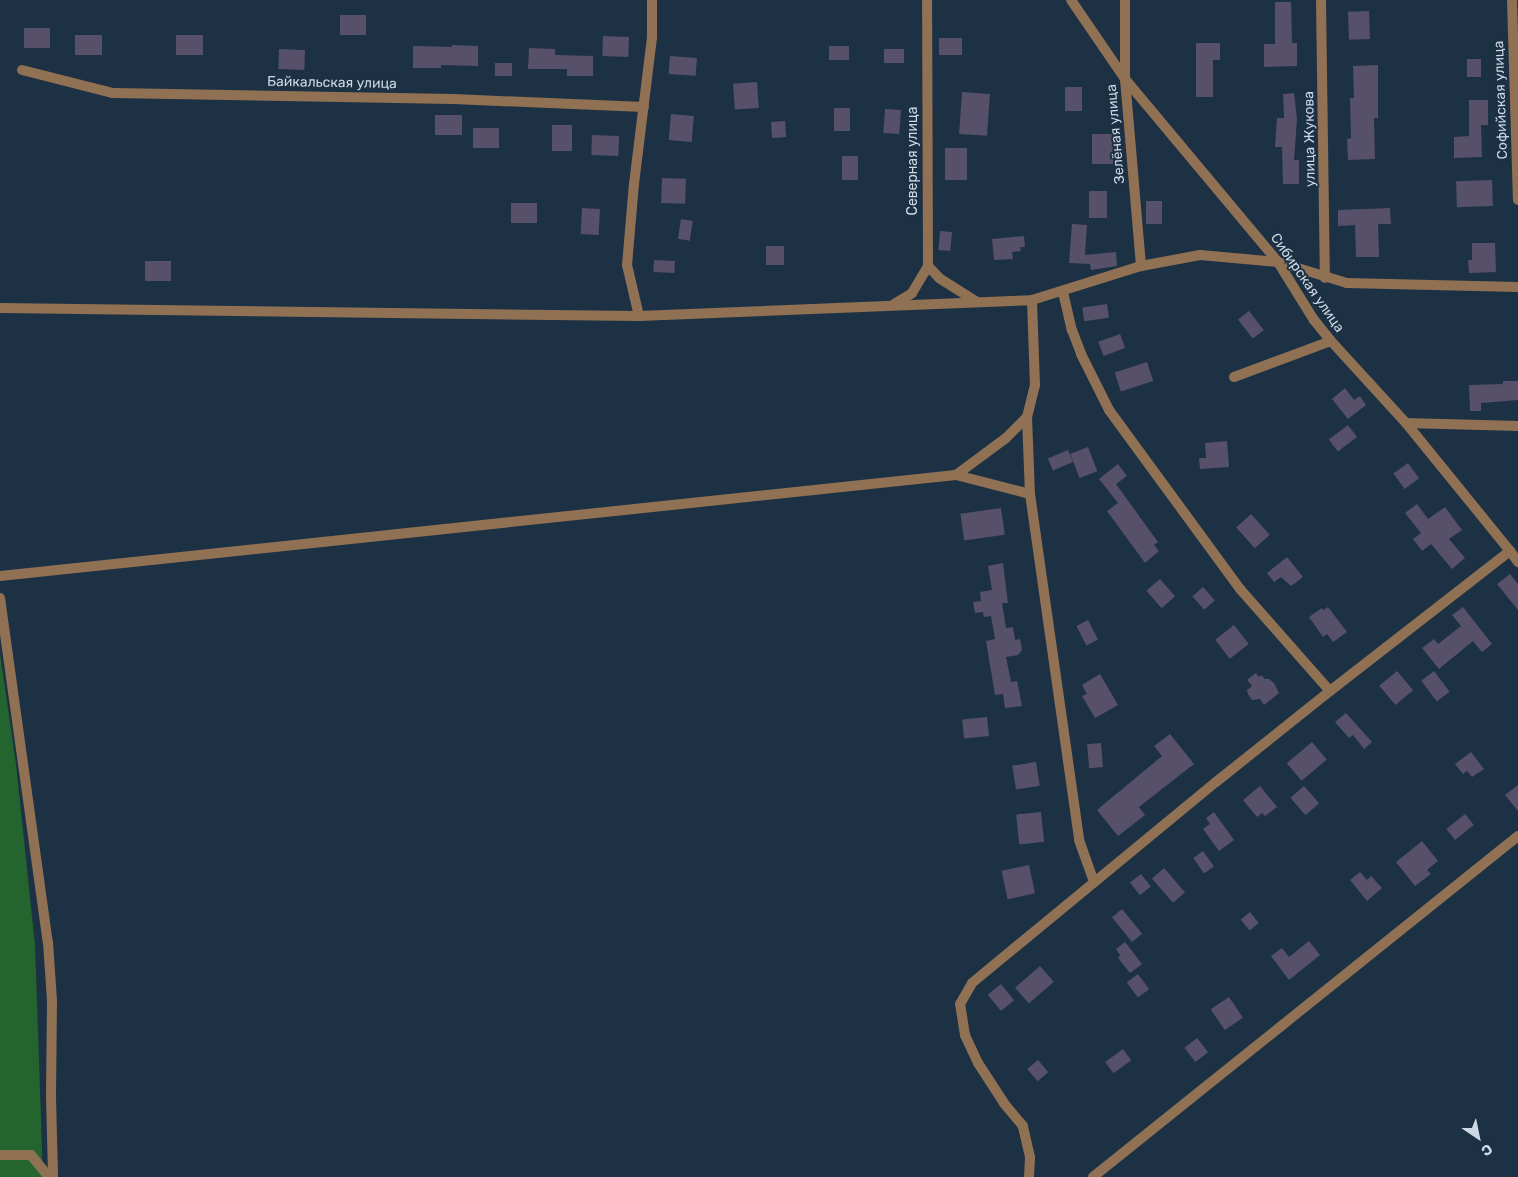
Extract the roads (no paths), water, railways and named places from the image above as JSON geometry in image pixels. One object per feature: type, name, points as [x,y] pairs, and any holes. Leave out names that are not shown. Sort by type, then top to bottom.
[{"type":"street","points":[[639,316],[627,265],[634,184],[652,38],[652,0]]},
{"type":"street","name":"Северная улица","points":[[926,0],[928,266]]},
{"type":"street","name":"Сибирская улица","points":[[1071,0],[1126,79],[1278,262],[1314,320],[1330,341],[1406,423],[1518,562]]},
{"type":"street","name":"Зелёная улица","points":[[1125,0],[1126,79],[1141,266]]},
{"type":"street","name":"улица Жукова","points":[[1322,0],[1325,278]]},
{"type":"street","name":"Софийская улица","points":[[1512,0],[1518,200]]},
{"type":"street","name":"Байкальская улица","points":[[22,70],[113,93],[452,99],[644,107]]},
{"type":"street","points":[[0,308],[639,316],[1032,300],[1063,292],[1141,266],[1200,255],[1278,262],[1325,278],[1347,283],[1518,287]]},
{"type":"street","points":[[892,306],[912,293],[928,266],[939,278],[977,302]]},
{"type":"street","points":[[1063,292],[1072,330],[1081,354],[1118,422],[1240,589],[1330,691]]},
{"type":"street","points":[[1032,300],[1036,385],[1027,417],[1030,494],[1079,840],[1094,882]]},
{"type":"street","points":[[1234,377],[1330,341]]},
{"type":"street","points":[[956,475],[1006,438],[1027,417]]},
{"type":"street","points":[[1406,423],[1518,426]]},
{"type":"street","points":[[0,576],[956,475],[1030,494]]},
{"type":"street","points":[[1028,1177],[1030,1158],[1023,1126],[1004,1103],[978,1063],[964,1035],[959,1012],[960,1004],[972,983],[1330,691],[1510,551]]},
{"type":"street","points":[[0,598],[48,942],[52,1000],[51,1177]]},
{"type":"street","points":[[1093,1177],[1518,836]]},
{"type":"street","points":[[0,1155],[31,1155],[51,1177]]}]
